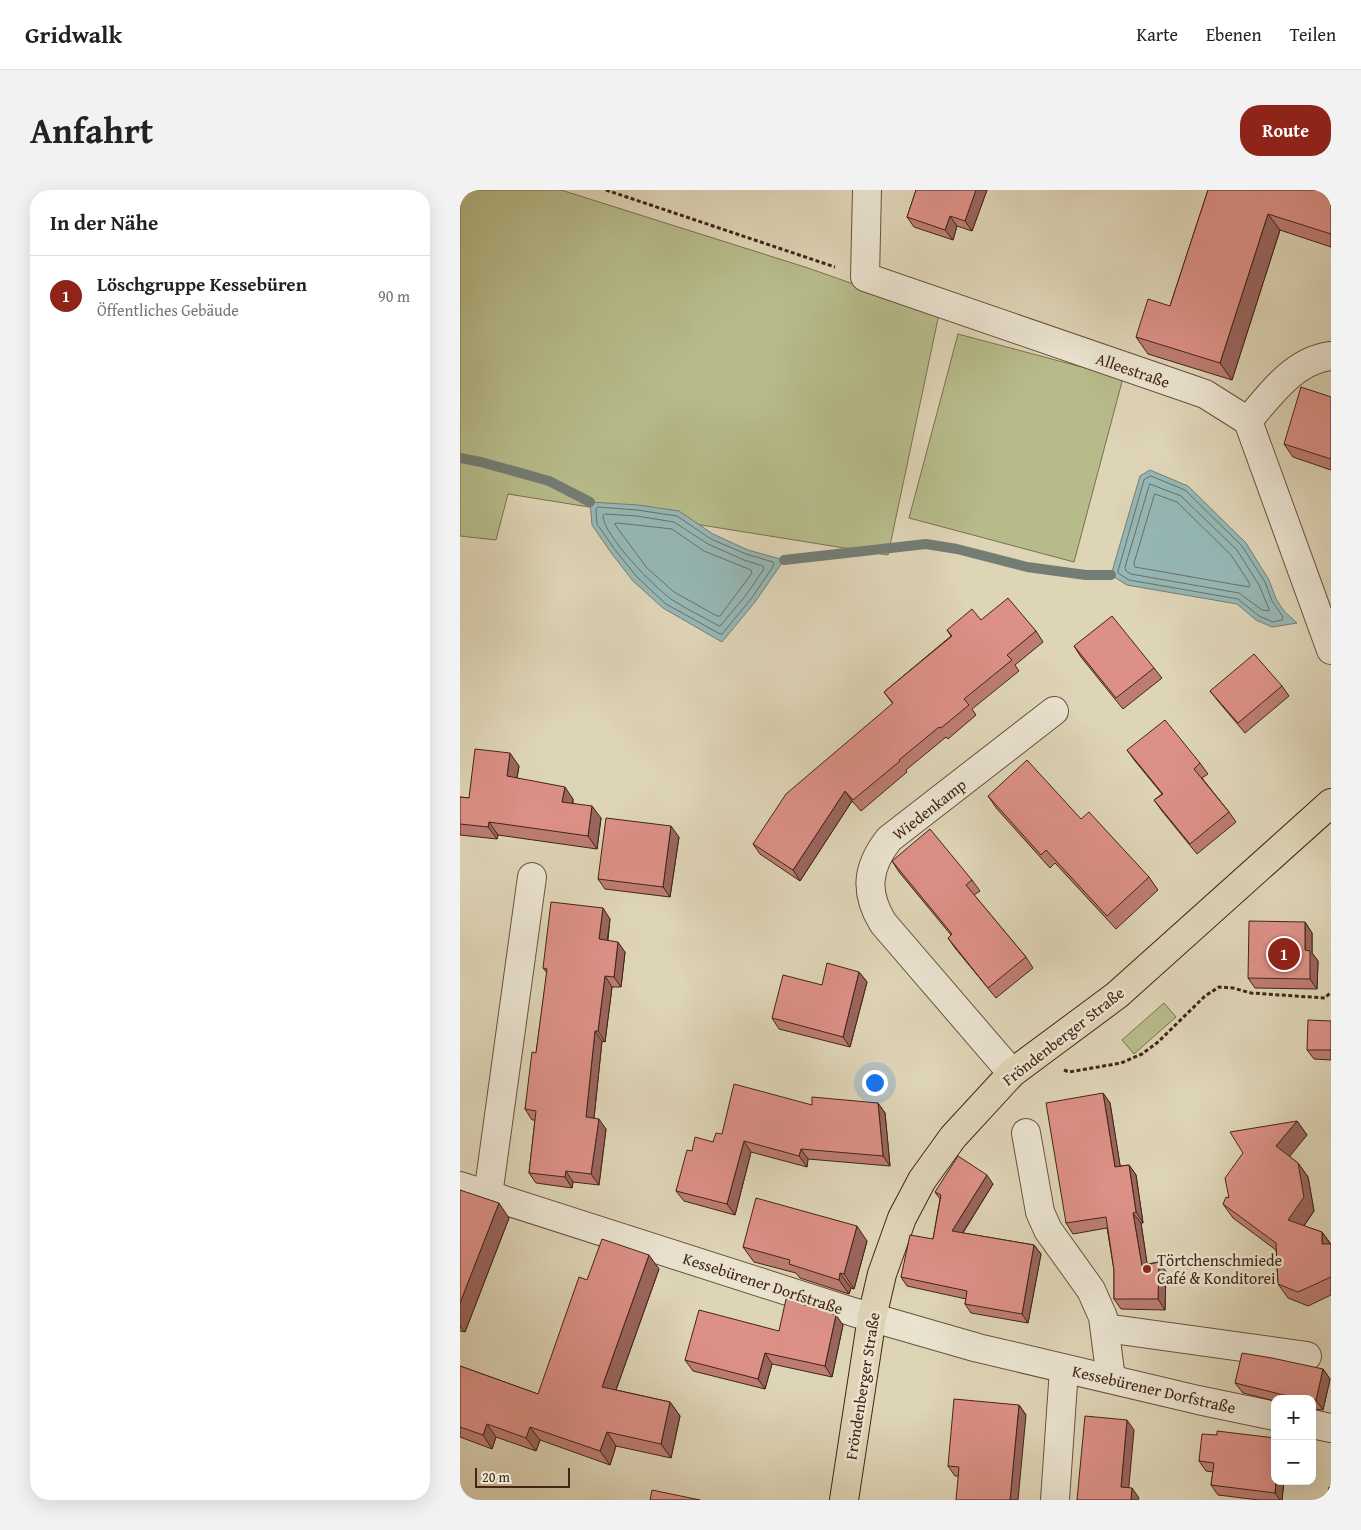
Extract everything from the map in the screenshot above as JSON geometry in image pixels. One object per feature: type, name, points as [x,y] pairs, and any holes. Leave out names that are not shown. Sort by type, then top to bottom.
[{"type":"main road","name":"Fröndenberger Straße","points":[[844,1500],[852,1436],[872,1317],[882,1274],[902,1218],[922,1180],[953,1137],[1012,1073],[1117,995],[1331,803]]},
{"type":"street","points":[[866,277],[867,190]]},
{"type":"street","name":"Alleestraße","points":[[866,277],[1205,394],[1248,421]]},
{"type":"street","points":[[1331,356],[1303,366],[1280,382],[1248,421],[1331,650]]},
{"type":"street","name":"Wiedenkamp","points":[[1012,1073],[883,923],[875,910],[871,896],[870,880],[876,858],[889,839],[1054,711]]},
{"type":"street","points":[[488,1195],[532,877]]},
{"type":"street","points":[[1026,1133],[1040,1212],[1048,1230],[1091,1290],[1103,1317],[1111,1380]]},
{"type":"street","name":"Kessebürener Dorfstraße","points":[[460,1186],[872,1317],[978,1348],[1271,1415]]},
{"type":"street","points":[[1105,1328],[1307,1356]]},
{"type":"street","points":[[1055,1500],[1064,1368]]},
{"type":"street","points":[[1316,1425],[1331,1428]]},
{"type":"path","points":[[606,190],[866,277]]},
{"type":"path","points":[[1034,1056],[1068,1072],[1120,1062],[1142,1054],[1158,1042],[1205,996],[1219,987],[1233,988],[1251,993],[1325,998],[1331,992]]},
{"type":"green space","points":[[460,190],[561,190],[808,268],[939,314],[888,555],[508,494],[496,540],[460,536]]},
{"type":"green space","points":[[958,334],[1123,378],[1074,562],[909,518]]},
{"type":"green space","points":[[1164,1003],[1176,1017],[1134,1054],[1122,1040]]},
{"type":"water","points":[[1150,470],[1188,486],[1246,543],[1269,580],[1276,599],[1284,611],[1297,623],[1272,627],[1256,620],[1237,604],[1127,585],[1111,575],[1140,476]]},
{"type":"water","points":[[590,502],[638,505],[679,511],[713,534],[748,550],[784,560],[755,602],[722,642],[663,608],[633,581],[592,525]]},
{"type":"building","points":[[916,190],[976,190],[965,221],[950,216],[945,230],[907,217]]},
{"type":"building","points":[[1208,190],[1331,190],[1331,234],[1268,214],[1220,363],[1136,337],[1148,299],[1170,306]]},
{"type":"building","points":[[1301,387],[1331,397],[1331,459],[1284,444]]},
{"type":"building","points":[[1008,598],[1036,631],[1007,655],[1012,660],[964,699],[969,705],[941,728],[939,727],[853,800],[845,791],[793,870],[753,844],[786,794],[893,703],[884,692],[952,636],[947,630],[972,609],[981,620]]},
{"type":"building","points":[[1112,616],[1154,668],[1116,698],[1074,646]]},
{"type":"building","points":[[1254,654],[1282,686],[1238,723],[1210,691]]},
{"type":"building","points":[[1165,720],[1200,763],[1194,769],[1229,812],[1190,844],[1154,800],[1163,794],[1127,750]]},
{"type":"building","points":[[475,749],[510,753],[507,776],[565,787],[562,802],[592,806],[588,836],[489,822],[488,827],[460,824],[460,797],[469,798]]},
{"type":"building","points":[[1027,760],[1081,819],[1089,812],[1149,877],[1107,916],[1046,850],[1041,855],[988,796]]},
{"type":"building","points":[[606,818],[671,826],[663,887],[598,879]]},
{"type":"building","points":[[930,829],[972,880],[966,885],[1026,957],[988,988],[948,938],[952,934],[892,861]]},
{"type":"building","points":[[551,902],[603,908],[599,939],[618,942],[614,977],[605,976],[598,1031],[595,1031],[586,1117],[599,1119],[591,1174],[566,1171],[565,1177],[529,1173],[536,1111],[525,1109],[532,1052],[536,1053],[547,969],[543,968]]},
{"type":"building","points":[[1249,921],[1305,922],[1305,950],[1310,951],[1310,979],[1248,978]]},
{"type":"building","points":[[827,963],[859,972],[843,1037],[772,1018],[783,975],[822,985]]},
{"type":"building","points":[[1308,1020],[1331,1021],[1331,1050],[1307,1050]]},
{"type":"building","points":[[734,1084],[812,1105],[812,1097],[878,1103],[883,1156],[801,1149],[799,1156],[744,1141],[727,1204],[676,1191],[687,1150],[692,1151],[695,1137],[713,1142],[716,1133],[722,1134]]},
{"type":"building","points":[[1103,1093],[1115,1167],[1129,1165],[1136,1212],[1133,1213],[1142,1266],[1159,1262],[1158,1299],[1114,1299],[1114,1270],[1106,1217],[1066,1223],[1046,1103]]},
{"type":"building","points":[[1297,1121],[1276,1146],[1298,1163],[1304,1197],[1288,1220],[1322,1232],[1322,1244],[1331,1244],[1331,1277],[1298,1292],[1278,1284],[1276,1243],[1223,1204],[1226,1197],[1229,1198],[1225,1178],[1243,1153],[1230,1132]]},
{"type":"building","points":[[958,1156],[987,1175],[952,1231],[1034,1245],[1022,1314],[965,1304],[967,1291],[901,1277],[910,1235],[933,1239],[941,1195],[935,1192]]},
{"type":"building","points":[[460,1190],[499,1203],[460,1303]]},
{"type":"building","points":[[756,1198],[857,1226],[844,1274],[840,1273],[839,1280],[789,1264],[790,1260],[743,1247]]},
{"type":"building","points":[[602,1239],[649,1255],[602,1387],[670,1402],[661,1444],[607,1432],[600,1451],[530,1427],[526,1438],[487,1424],[483,1435],[460,1427],[460,1366],[538,1394],[579,1277],[587,1280]]},
{"type":"building","points":[[786,1299],[836,1315],[825,1366],[765,1353],[758,1379],[685,1360],[699,1310],[779,1331]]},
{"type":"building","points":[[1242,1353],[1323,1369],[1316,1400],[1316,1395],[1284,1395],[1235,1383]]},
{"type":"building","points":[[954,1399],[1019,1405],[1010,1500],[956,1500],[959,1467],[948,1466]]},
{"type":"building","points":[[1085,1416],[1127,1420],[1121,1487],[1132,1488],[1131,1500],[1077,1500]]},
{"type":"building","points":[[1217,1431],[1271,1438],[1271,1485],[1276,1485],[1275,1493],[1211,1485],[1214,1463],[1199,1461],[1202,1434],[1217,1435]]},
{"type":"building","points":[[1329,1487],[1331,1487],[1331,1500],[1327,1500]]},
{"type":"building","points":[[652,1490],[700,1500],[650,1500]]},
{"type":"waterway","points":[[460,458],[549,481],[590,502]]},
{"type":"waterway","points":[[784,560],[926,544],[957,549],[1027,567],[1086,575],[1111,575]]},
{"type":"place","name":"Löschgruppe Kessebüren","points":[[1284,954]]},
{"type":"place","name":"Törtchenschmiede Café & Konditorei","points":[[1147,1269]]}]
